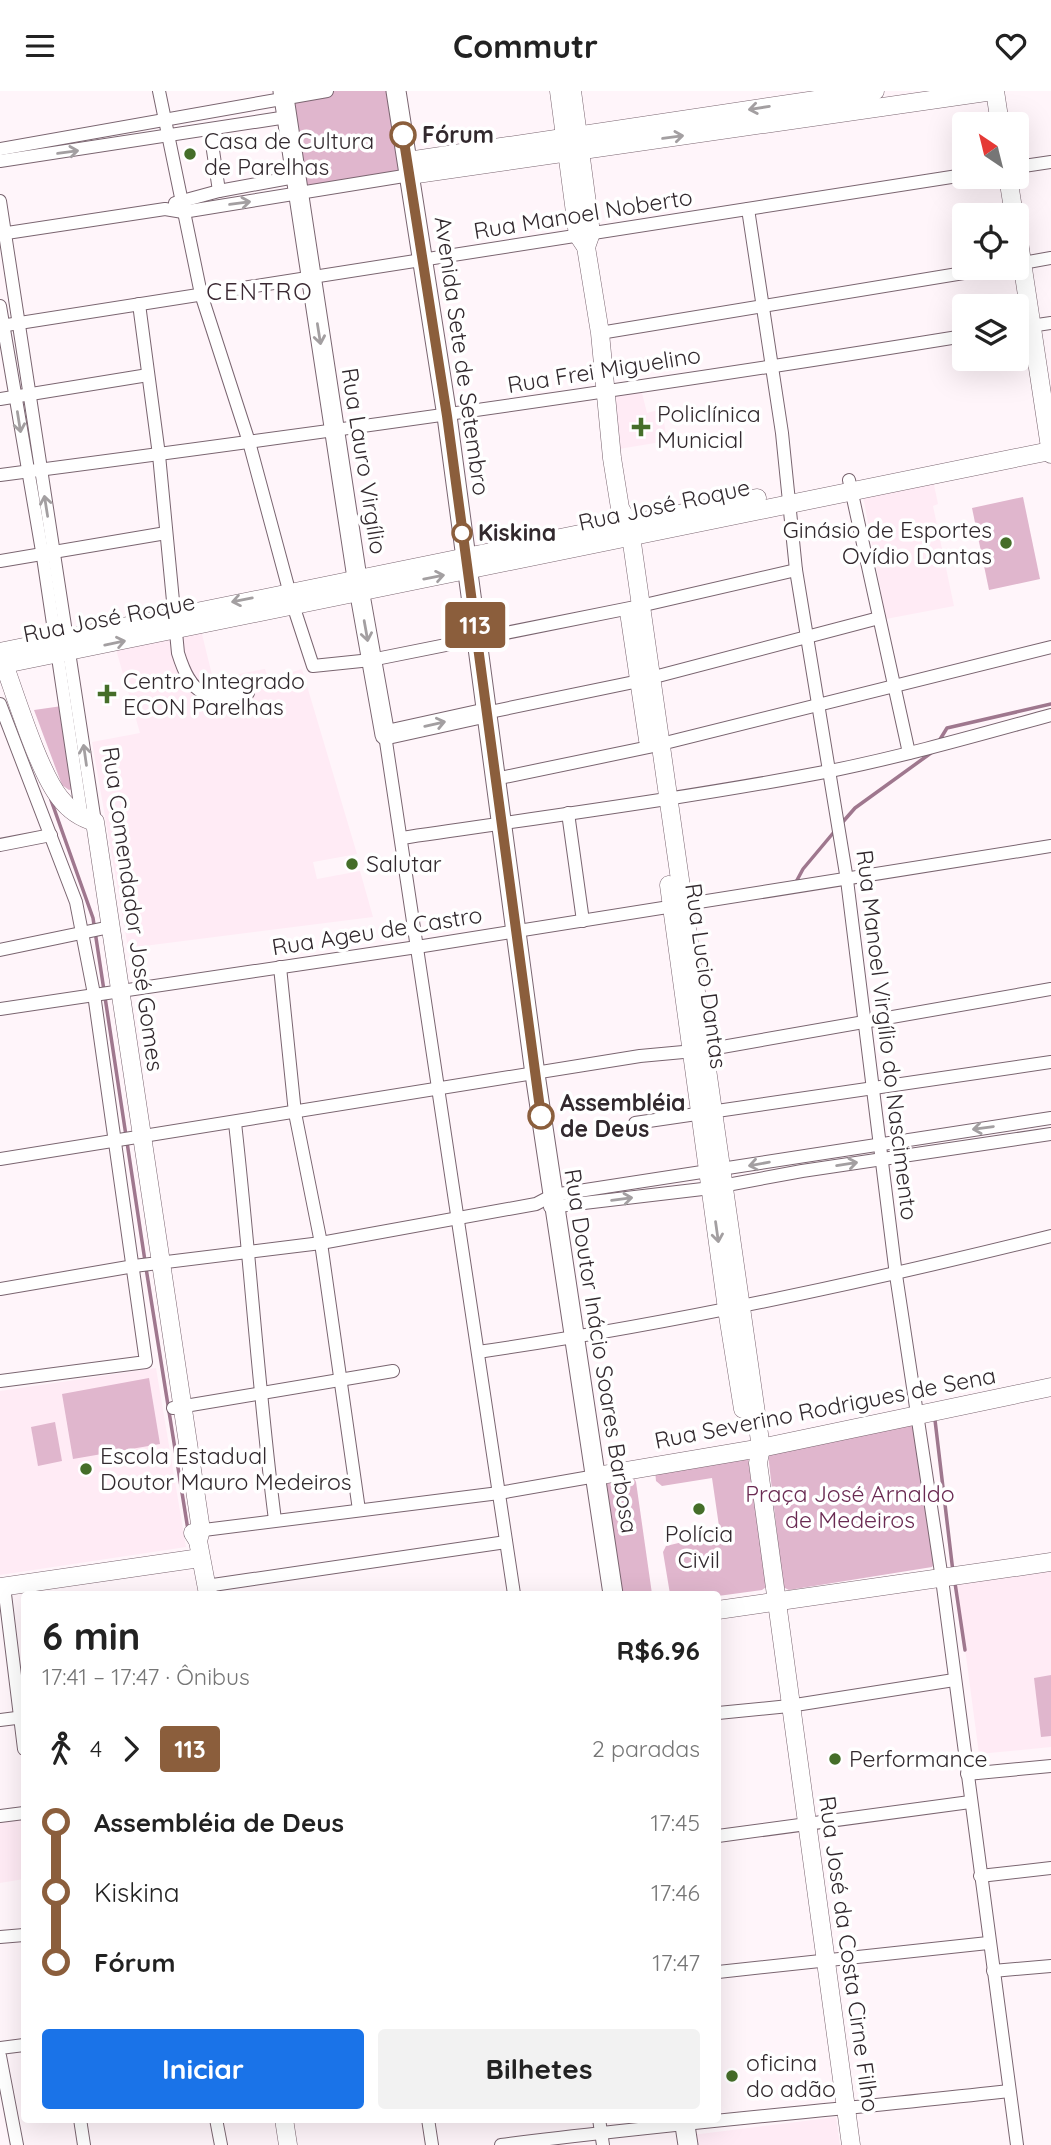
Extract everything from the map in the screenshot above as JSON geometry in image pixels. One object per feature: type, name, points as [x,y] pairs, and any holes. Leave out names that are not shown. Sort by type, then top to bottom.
[{"type":"main road","name":"Avenida Sete de Setembro","points":[[398,91],[447,416],[485,713],[517,930]]},
{"type":"main road","name":"Rua Lauro Virgílio","points":[[284,102],[358,584],[385,735]]},
{"type":"main road","points":[[385,735],[485,713]]},
{"type":"main road","name":"Rua Doutor Inácio Soares Barbosa","points":[[517,930],[548,1202],[576,1338],[613,1591]]},
{"type":"main road","points":[[684,2123],[688,2145]]},
{"type":"street","points":[[159,91],[201,294],[249,442],[291,598],[313,666],[372,660],[477,637],[634,608],[796,570]]},
{"type":"street","points":[[0,149],[284,102],[327,91]]},
{"type":"street","name":"Rua Lucio Dantas","points":[[559,91],[573,144]]},
{"type":"street","name":"Rua Lucio Dantas","points":[[572,91],[573,144],[600,333],[634,608],[679,906],[776,1602]]},
{"type":"street","points":[[809,109],[875,91]]},
{"type":"street","points":[[2,234],[166,209],[296,185],[809,109],[994,91],[998,112]]},
{"type":"street","points":[[0,162],[210,130],[284,102]]},
{"type":"street","points":[[167,137],[172,123],[180,118],[284,102]]},
{"type":"street","points":[[210,130],[219,191]]},
{"type":"street","points":[[1029,165],[1051,162]]},
{"type":"street","name":"Rua Manoel Noberto","points":[[2,326],[310,275],[585,238],[952,177]]},
{"type":"street","points":[[181,206],[219,191],[296,185]]},
{"type":"street","name":"Rua Comendador José Gomes","points":[[0,201],[2,234],[18,324],[27,472],[48,552]]},
{"type":"street","name":"Rua Manoel Virgílio do Nascimento","points":[[748,209],[772,367],[796,570],[847,880],[862,1022],[881,1143],[896,1275],[942,1579],[988,1943],[1017,2145]]},
{"type":"street","points":[[1029,262],[1051,258]]},
{"type":"street","points":[[600,333],[952,275]]},
{"type":"street","points":[[139,304],[159,455],[181,663],[202,693],[216,698],[248,693]]},
{"type":"street","name":"Rua Comendador José Gomes","points":[[0,306],[2,326],[41,470],[48,552],[89,820],[98,930],[107,992],[149,1264],[178,1407],[207,1590]]},
{"type":"street","points":[[1029,326],[1051,323]]},
{"type":"street","name":"Rua Frei Miguelino","points":[[0,475],[447,416],[605,389],[772,367],[952,339]]},
{"type":"street","points":[[1029,350],[1050,447]]},
{"type":"street","points":[[0,399],[148,375]]},
{"type":"street","name":"Rua José Roque","points":[[1,659],[558,545],[623,526],[787,498],[1050,447]]},
{"type":"street","points":[[850,485],[909,753]]},
{"type":"street","points":[[0,561],[166,533]]},
{"type":"street","points":[[485,713],[645,679],[808,639],[879,618]]},
{"type":"street","points":[[495,779],[655,745],[1051,647]]},
{"type":"street","points":[[1,659],[49,781],[62,801],[89,820]]},
{"type":"street","points":[[0,704],[76,902],[98,930],[0,950]]},
{"type":"street","points":[[401,838],[830,771],[1051,715]]},
{"type":"street","points":[[385,735],[514,1591]]},
{"type":"street","points":[[568,813],[583,921]]},
{"type":"street","points":[[0,845],[51,835]]},
{"type":"street","name":"Rua Ageu de Castro","points":[[0,1009],[417,947],[1051,846]]},
{"type":"street","points":[[280,967],[295,1113],[321,1243],[359,1510]]},
{"type":"street","points":[[0,1159],[640,1056],[698,1051],[1051,989]]},
{"type":"street","points":[[635,1123],[1051,1062]]},
{"type":"street","points":[[717,1179],[800,1156],[1051,1118]]},
{"type":"street","points":[[235,1122],[250,1251],[259,1394],[275,1521]]},
{"type":"street","points":[[0,1289],[149,1264],[321,1243],[548,1202],[717,1179],[802,1171],[1051,1134]]},
{"type":"street","points":[[800,1156],[802,1171]]},
{"type":"street","points":[[478,1352],[576,1338],[734,1308],[896,1275],[1051,1236]]},
{"type":"street","points":[[0,1381],[146,1362],[149,1264]]},
{"type":"street","points":[[178,1407],[393,1371]]},
{"type":"street","name":"Rua Severino Rodrigues de Sena","points":[[198,1540],[275,1521],[499,1493],[756,1453],[1051,1387]]},
{"type":"street","points":[[21,1711],[2,1587],[198,1540]]},
{"type":"street","points":[[207,1590],[506,1542]]},
{"type":"street","points":[[721,1610],[1051,1562]]},
{"type":"street","name":"Rua José da Costa Cirne Filho","points":[[776,1602],[851,2145]]},
{"type":"street","points":[[721,1713],[789,1706],[954,1680]]},
{"type":"street","points":[[0,1720],[21,1718]]},
{"type":"street","points":[[967,1774],[1051,1766]]},
{"type":"street","points":[[721,1836],[970,1802]]},
{"type":"street","points":[[0,1816],[21,1813]]},
{"type":"street","points":[[980,1876],[1051,1868]]},
{"type":"street","points":[[0,1937],[21,1935]]},
{"type":"street","points":[[721,1972],[988,1943]]},
{"type":"street","points":[[993,1972],[1051,1966]]},
{"type":"street","points":[[0,2048],[21,2045]]},
{"type":"street","points":[[0,2056],[17,2145]]},
{"type":"street","points":[[721,2118],[845,2109],[1009,2091]]},
{"type":"street","points":[[81,2123],[84,2145]]},
{"type":"street","points":[[217,2123],[220,2145]]},
{"type":"street","points":[[285,2123],[288,2145]]},
{"type":"street","points":[[429,2123],[432,2145]]},
{"type":"street","points":[[501,2145],[669,2123]]},
{"type":"shaded area","name":"Policlínica Municial","points":[[641,389],[647,413],[662,409],[667,441],[619,449],[615,393]]},
{"type":"shaded area","points":[[933,480],[938,504],[933,506],[954,606],[886,619],[863,496]]},
{"type":"shaded area","points":[[201,630],[213,679],[265,669],[268,679],[302,669],[357,854],[313,862],[317,879],[360,871],[373,917],[128,948],[92,742],[140,733],[115,646]]},
{"type":"shaded area","name":"Escola Estadual Doutor Mauro Medeiros","points":[[156,1368],[186,1547],[0,1575],[0,1391]]},
{"type":"shaded area","points":[[1051,1567],[1051,1747],[979,1754],[956,1581]]},
{"type":"shaded area","points":[[21,1820],[21,1880],[0,1883],[0,1823]]},
{"type":"shaded area","points":[[836,2117],[840,2145],[693,2145],[692,2135]]},
{"type":"green space","points":[[287,91],[389,91],[409,178],[305,195],[307,184],[294,101]]},
{"type":"green space","name":"Ginásio de Esportes Ovídio Dantas","points":[[1023,497],[1040,579],[989,590],[972,508]]},
{"type":"green space","points":[[62,706],[76,788],[69,790],[62,785],[34,710]]},
{"type":"green space","points":[[149,1378],[160,1444],[73,1459],[62,1394]]},
{"type":"green space","points":[[55,1422],[62,1461],[38,1466],[31,1427]]},
{"type":"green space","name":"Praça José Arnaldo de Medeiros","points":[[916,1422],[936,1561],[932,1567],[789,1590],[783,1587],[768,1454]]},
{"type":"green space","points":[[748,1457],[766,1587],[762,1590],[721,1596],[721,1591],[670,1591],[663,1552],[666,1546],[720,1533],[712,1478],[662,1486],[656,1481],[655,1470]]},
{"type":"green space","points":[[634,1478],[636,1482],[652,1591],[619,1591],[604,1481]]},
{"type":"green space","points":[[1051,1675],[1051,1736],[1041,1737],[1034,1678]]},
{"type":"waterway","points":[[939,741],[947,728],[1051,704]]},
{"type":"waterway","points":[[841,824],[855,808],[931,753]]},
{"type":"waterway","points":[[51,800],[93,918],[145,1261]]},
{"type":"waterway","points":[[796,882],[803,869],[834,832]]},
{"type":"waterway","points":[[146,1268],[188,1530]]},
{"type":"waterway","points":[[935,1420],[953,1572]]},
{"type":"waterway","points":[[955,1583],[965,1650]]},
{"type":"bus line","name":"113","points":[[403,135],[447,416],[541,1116]]},
{"type":"place","name":"Fórum","points":[[403,135]]},
{"type":"place","name":"Casa de Cultura de Parelhas","points":[[190,154]]},
{"type":"place","name":"Policlínica Municial","points":[[641,427]]},
{"type":"place","name":"Kiskina","points":[[462,533]]},
{"type":"place","name":"Ginásio de Esportes Ovídio Dantas","points":[[1006,543]]},
{"type":"place","name":"Centro Integrado ECON Parelhas","points":[[107,694]]},
{"type":"place","name":"Salutar","points":[[352,864]]},
{"type":"place","name":"Assembléia de Deus","points":[[541,1116]]},
{"type":"place","name":"Escola Estadual Doutor Mauro Medeiros","points":[[86,1469]]},
{"type":"place","name":"Polícia Civil","points":[[699,1509]]},
{"type":"place","name":"Performance","points":[[835,1759]]},
{"type":"place","name":"oficina do adão","points":[[732,2076]]},
{"type":"district","name":"CENTRO","points":[[260,292]]}]
